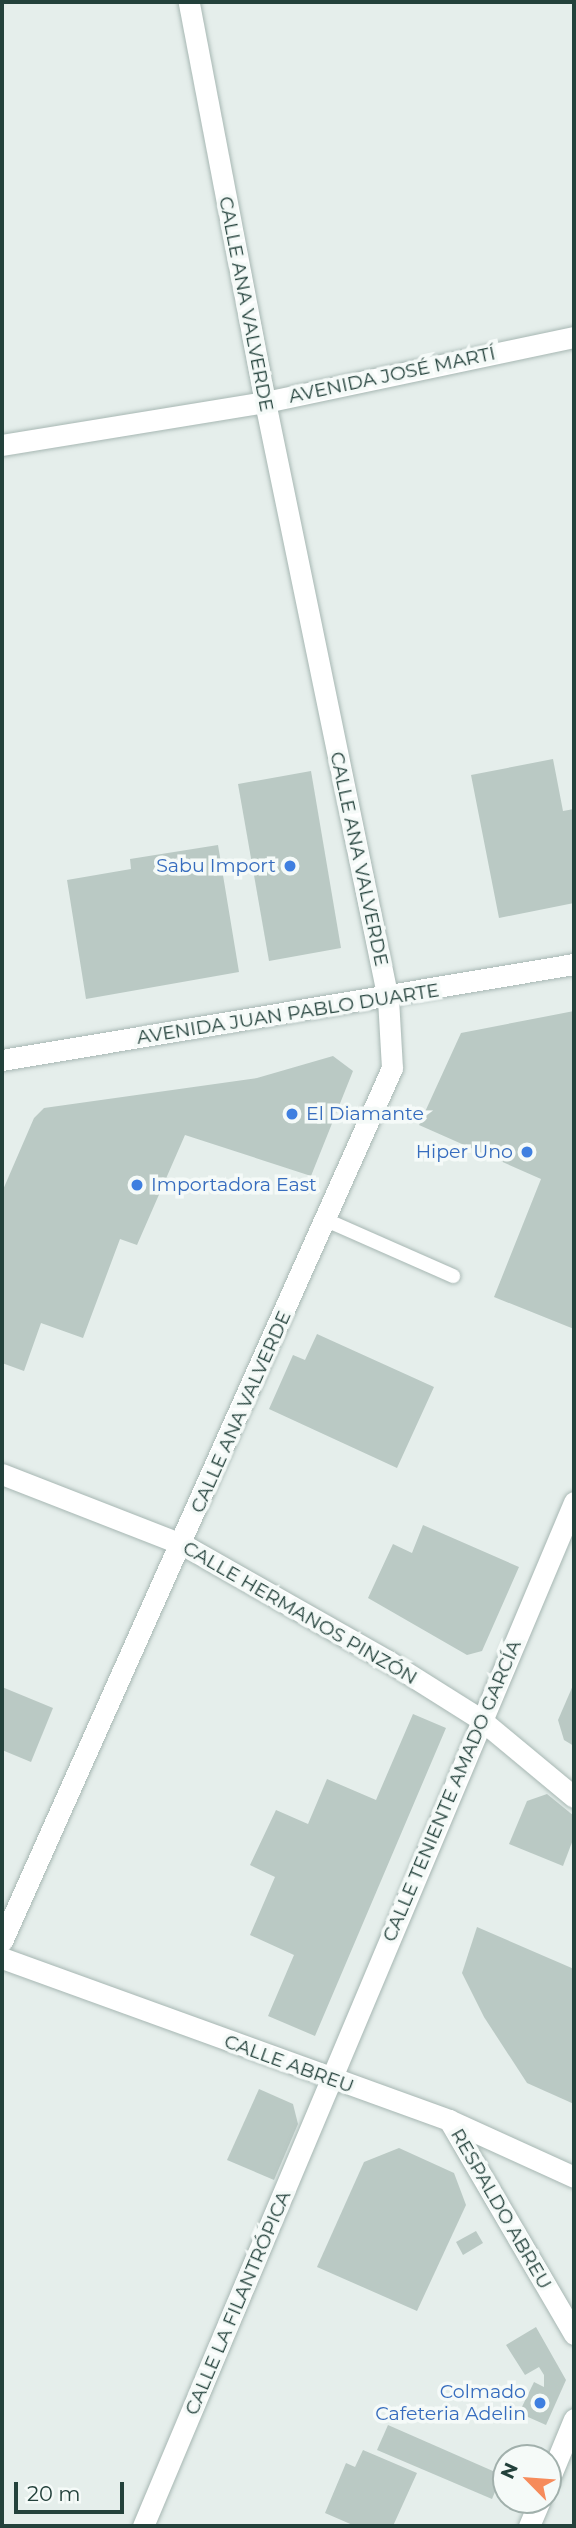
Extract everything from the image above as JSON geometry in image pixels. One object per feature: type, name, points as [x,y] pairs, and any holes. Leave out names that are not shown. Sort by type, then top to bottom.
[{"type":"street","name":"CALLE ANA VALVERDE","points":[[2,1941],[182,1544],[392,1068],[388,999],[265,401],[189,2]]},
{"type":"street","name":"AVENIDA JOSÉ MARTÍ","points":[[2,445],[265,401],[574,337]]},
{"type":"street","name":"AVENIDA JUAN PABLO DUARTE","points":[[2,1060],[388,999],[574,964]]},
{"type":"street","name":"CALLE HERMANOS PINZÓN","points":[[2,1474],[182,1544],[388,1661],[480,1719],[574,1797]]},
{"type":"street","name":"CALLE TENIENTE AMADO GARCÍA","points":[[333,2080],[480,1719],[570,1524],[574,1502]]},
{"type":"street","name":"CALLE ABREU","points":[[2,1958],[449,2120],[574,2176]]},
{"type":"street","name":"CALLE LA FILANTRÓPICA","points":[[143,2526],[333,2080]]},
{"type":"street","name":"RESPALDO ABREU","points":[[449,2120],[574,2334]]},
{"type":"street","points":[[562,2448],[574,2419]]},
{"type":"lane","points":[[326,1220],[453,1276]]},
{"type":"building","points":[[553,759],[563,811],[574,809],[574,903],[499,918],[471,775]]},
{"type":"building","name":"Sabu Import","points":[[311,771],[341,948],[269,961],[238,784]]},
{"type":"building","points":[[218,845],[239,972],[86,999],[67,880],[131,869],[130,859]]},
{"type":"building","name":"Hiper Uno","points":[[574,1011],[574,1329],[494,1297],[541,1179],[419,1125],[461,1033]]},
{"type":"building","points":[[333,1056],[353,1071],[311,1176],[185,1135],[137,1245],[120,1239],[83,1338],[41,1323],[24,1371],[2,1363],[2,1192],[34,1118],[44,1108],[257,1078]]},
{"type":"building","points":[[317,1334],[434,1387],[397,1468],[269,1409],[293,1355],[305,1360]]},
{"type":"building","points":[[423,1525],[519,1567],[482,1651],[467,1655],[368,1598],[393,1544],[412,1553]]},
{"type":"building","points":[[574,1683],[574,1746],[564,1740],[558,1720]]},
{"type":"building","points":[[2,1687],[53,1708],[31,1762],[2,1750]]},
{"type":"building","points":[[413,1714],[446,1728],[315,2036],[268,2016],[294,1955],[250,1935],[275,1877],[250,1865],[276,1810],[308,1824],[327,1779],[376,1800]]},
{"type":"building","points":[[547,1794],[574,1816],[574,1837],[563,1866],[509,1844],[527,1801]]},
{"type":"building","points":[[477,1927],[574,1969],[574,2104],[527,2083],[484,2017],[462,1973]]},
{"type":"building","points":[[259,2089],[293,2104],[298,2124],[274,2180],[227,2160]]},
{"type":"building","points":[[399,2148],[454,2173],[466,2205],[417,2311],[317,2267],[364,2162]]},
{"type":"building","points":[[476,2231],[483,2243],[463,2255],[456,2242]]},
{"type":"building","points":[[536,2327],[566,2380],[546,2425],[519,2413],[534,2382],[544,2387],[544,2375],[539,2367],[525,2375],[506,2345]]},
{"type":"building","points":[[388,2425],[492,2471],[492,2499],[377,2450]]},
{"type":"building","points":[[363,2450],[417,2473],[393,2526],[355,2526],[325,2513],[346,2463],[355,2467]]},
{"type":"place","name":"Sabu Import","points":[[290,866]]},
{"type":"place","name":"El Diamante","points":[[292,1114]]},
{"type":"place","name":"Hiper Uno","points":[[527,1152]]},
{"type":"place","name":"Importadora East","points":[[137,1185]]},
{"type":"place","name":"Colmado Cafeteria Adelin","points":[[540,2403]]}]
